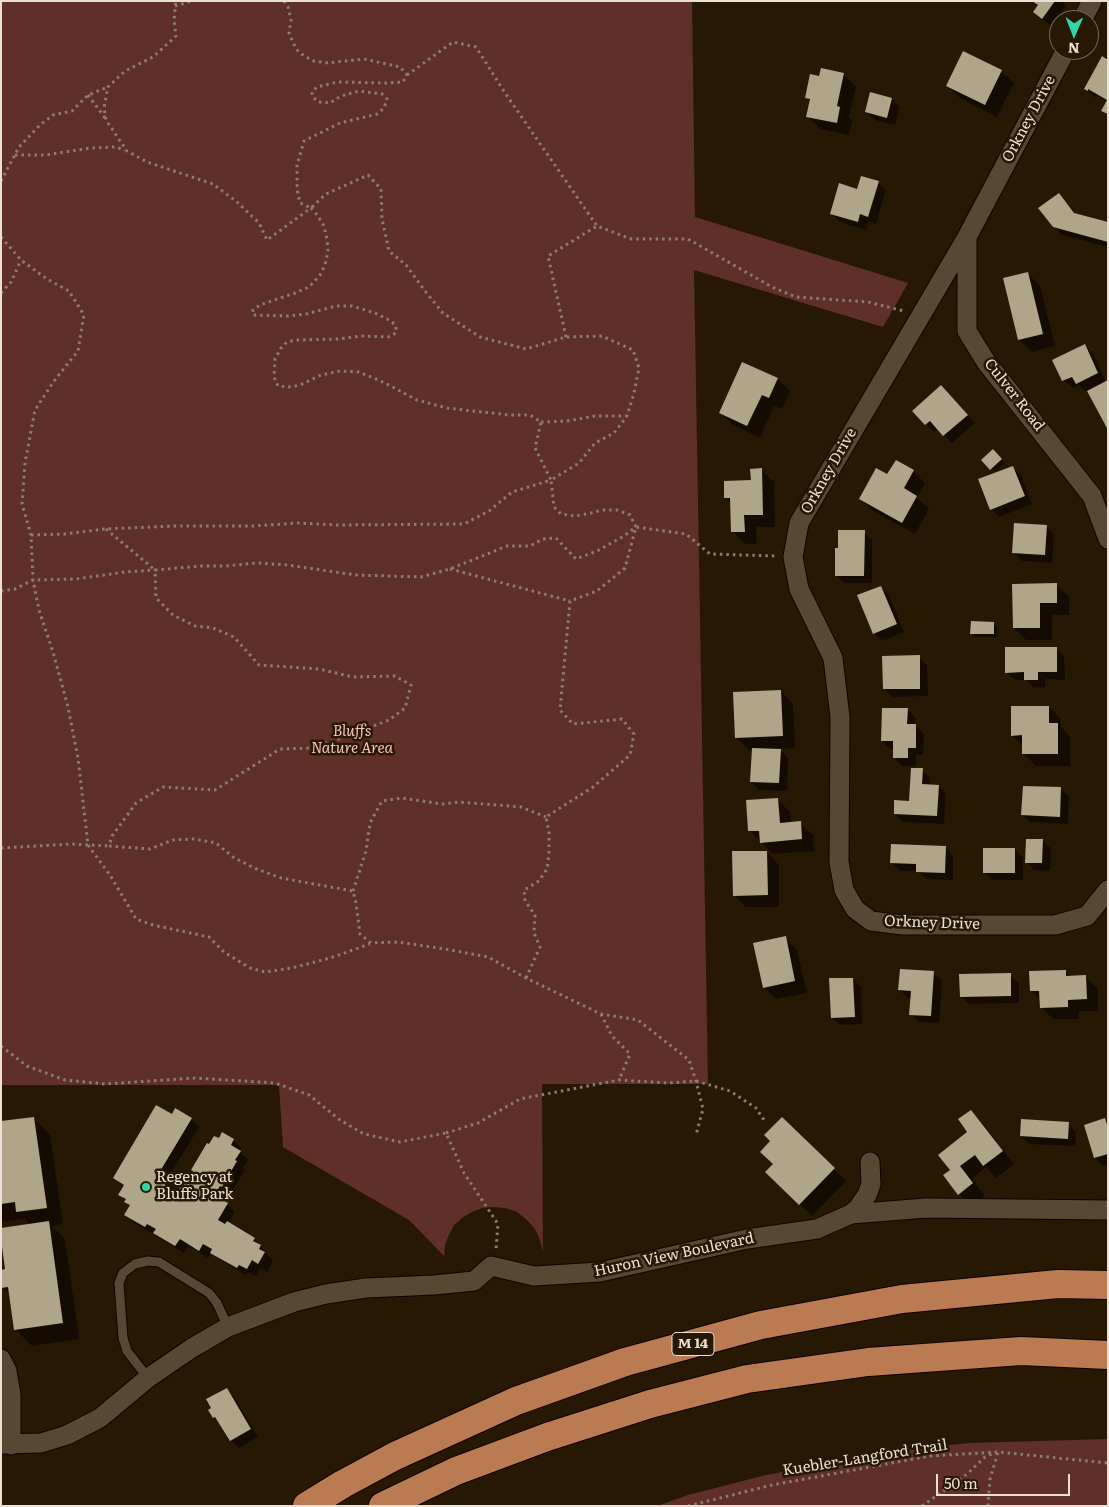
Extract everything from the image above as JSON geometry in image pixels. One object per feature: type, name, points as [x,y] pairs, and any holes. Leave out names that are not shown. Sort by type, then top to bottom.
[{"type":"highway","name":"M 14","points":[[307,1506],[395,1456],[516,1402],[643,1357],[761,1325],[902,1299],[1058,1284],[1108,1285]]},
{"type":"highway","points":[[383,1506],[456,1471],[547,1437],[650,1404],[747,1378],[868,1362],[1021,1351],[1108,1354]]},
{"type":"street","name":"Orkney Drive","points":[[1061,60],[967,237],[799,523],[793,557],[799,589],[833,658],[840,717],[839,862],[844,890],[855,909],[871,921],[903,925],[1055,926],[1087,916],[1108,890]]},
{"type":"street","name":"Culver Road","points":[[967,237],[967,331],[986,362],[1092,496],[1108,539]]},
{"type":"street","name":"Huron View Boulevard","points":[[491,1266],[534,1276],[600,1272],[746,1239],[817,1229],[851,1214],[858,1208],[869,1190],[870,1162]]},
{"type":"street","name":"Huron View Boulevard","points":[[851,1214],[926,1208],[1108,1210]]},
{"type":"street","points":[[1,1359],[7,1371],[11,1395],[6,1445],[41,1443],[67,1435],[100,1418],[148,1378],[192,1348],[228,1327],[294,1302],[326,1294],[366,1288],[474,1281],[491,1266]]},
{"type":"lane","points":[[148,1378],[128,1351],[123,1338],[119,1283],[123,1273],[135,1264],[148,1261],[159,1262],[209,1293],[217,1304],[228,1327]]},
{"type":"path","points":[[1,181],[19,147],[40,125],[53,115],[72,111],[88,94],[108,87],[125,71],[153,57],[176,36],[174,20],[176,1]]},
{"type":"path","points":[[175,6],[192,1]]},
{"type":"path","points":[[284,1],[288,7],[289,33],[296,49],[304,56],[314,61],[328,64],[364,59],[400,67],[407,75]]},
{"type":"path","points":[[627,416],[595,416],[567,421],[541,422],[530,415],[447,408],[417,400],[359,372],[340,371],[321,375],[300,385],[291,387],[278,386],[274,377],[275,359],[287,342],[361,336],[388,337],[396,333],[396,326],[391,321],[375,313],[352,306],[336,306],[306,314],[288,316],[253,315],[253,310],[260,305],[308,287],[320,275],[325,265],[328,251],[324,226],[311,208],[300,203],[297,165],[304,141],[340,123],[377,114],[384,108],[387,100],[382,94],[359,91],[341,96],[330,103],[318,102],[312,96],[312,92],[317,87],[337,82],[403,82],[407,75],[453,42],[476,47],[505,93],[597,226],[631,239],[688,239],[772,287],[796,297],[868,302],[920,316]]},
{"type":"path","points":[[108,87],[104,108],[106,120],[112,128]]},
{"type":"path","points":[[88,94],[127,151]]},
{"type":"path","points":[[14,155],[46,155],[90,148],[116,147],[147,162],[213,184],[260,223],[267,240],[311,208],[326,194],[368,175],[381,189],[382,219],[389,251],[406,265],[444,313],[480,337],[526,349],[566,338],[602,336],[634,350],[639,368],[627,416],[614,433],[595,443],[579,463],[551,480],[512,492],[489,511],[464,524],[337,525],[298,523],[254,526],[175,526],[31,535]]},
{"type":"path","points":[[566,338],[548,256],[597,226]]},
{"type":"path","points":[[1,237],[21,260],[47,279],[69,290],[84,315],[78,351],[54,381],[35,410],[24,463],[22,504],[31,535],[33,580],[39,610],[68,706],[78,758],[88,844],[110,875],[136,919],[209,937],[224,952],[250,968],[265,972],[292,968],[330,958],[371,944],[398,942],[488,957],[526,978],[601,1014],[638,1020],[689,1060],[703,1109],[696,1135]]},
{"type":"path","points":[[1,293],[11,282],[21,260]]},
{"type":"path","points":[[450,569],[570,601],[597,591],[625,568],[636,527],[630,515],[618,510],[602,510],[591,514],[575,516],[561,514],[554,507],[551,480],[535,448],[541,422]]},
{"type":"path","points":[[1,591],[15,589],[33,580],[76,579],[125,572],[257,563],[287,565],[356,576],[421,577],[450,569],[507,546],[530,546],[544,539],[556,538],[576,559],[597,551],[636,527],[686,534],[710,554],[793,557]]},
{"type":"path","points":[[105,529],[155,570],[156,598],[173,615],[194,626],[213,628],[234,637],[259,665],[319,669],[353,677],[395,676],[412,685],[405,708],[389,720],[350,736],[312,748],[280,749],[215,790],[163,787],[136,803],[112,836],[109,846]]},
{"type":"path","points":[[546,817],[593,787],[630,755],[634,734],[622,719],[573,724],[560,710],[570,601]]},
{"type":"path","points":[[371,944],[360,934],[353,891],[366,851],[370,823],[382,801],[402,798],[442,804],[459,802],[521,807],[546,817]]},
{"type":"path","points":[[526,978],[540,947],[534,933],[535,915],[526,901],[524,890],[539,881],[547,869],[549,832],[546,817]]},
{"type":"path","points":[[1,848],[88,844],[150,850],[173,840],[194,839],[216,843],[233,856],[254,868],[281,878],[353,891]]},
{"type":"path","points":[[601,1014],[612,1036],[630,1054],[619,1080]]},
{"type":"path","points":[[1,1046],[28,1066],[65,1080],[105,1084],[195,1078],[275,1083],[308,1095],[340,1120],[364,1134],[400,1142],[446,1133],[478,1123],[520,1099],[619,1080],[668,1083],[696,1081],[730,1092],[756,1108],[764,1120]]},
{"type":"path","points":[[446,1133],[464,1173],[498,1224],[496,1246],[491,1266]]},
{"type":"path","points":[[922,1506],[967,1474],[985,1456],[998,1452]]},
{"type":"path","points":[[988,1506],[990,1478],[998,1452]]},
{"type":"path","name":"Kuebler-Langford Trail","points":[[688,1506],[772,1484],[930,1456],[998,1452],[1108,1463]]},
{"type":"green space","name":"Bluffs Nature Area","points":[[1,1],[692,1],[695,217],[908,283],[883,327],[694,270],[708,1084],[542,1084],[543,1252],[535,1229],[527,1220],[517,1212],[493,1207],[482,1208],[472,1212],[454,1225],[445,1245],[444,1256],[409,1220],[283,1147],[279,1085],[1,1085]]},
{"type":"green space","points":[[1108,1439],[1108,1506],[657,1506],[688,1495],[766,1475],[923,1448],[969,1443]]},
{"type":"building","points":[[1032,1],[1055,1],[1042,19],[1033,12],[1038,5]]},
{"type":"building","points":[[963,51],[1002,70],[985,105],[946,86]]},
{"type":"building","points":[[1102,56],[1108,60],[1108,114],[1101,111],[1107,100],[1088,89],[1088,91],[1084,89]]},
{"type":"building","points":[[821,68],[844,73],[837,106],[840,107],[837,123],[806,117],[810,99],[805,98],[810,74],[819,76]]},
{"type":"building","points":[[870,92],[892,98],[887,118],[865,112]]},
{"type":"building","points":[[861,176],[879,181],[868,217],[860,214],[858,222],[830,214],[839,183],[857,189]]},
{"type":"building","points":[[1059,193],[1074,213],[1108,222],[1108,242],[1053,227],[1038,208]]},
{"type":"building","points":[[1028,272],[1043,334],[1018,340],[1003,278]]},
{"type":"building","points":[[1085,344],[1098,373],[1076,384],[1072,377],[1062,381],[1052,360]]},
{"type":"building","points":[[742,362],[778,378],[769,398],[762,395],[747,426],[719,413]]},
{"type":"building","points":[[1108,380],[1108,430],[1087,391]]},
{"type":"building","points":[[941,385],[968,415],[943,436],[930,421],[925,425],[912,411]]},
{"type":"building","points":[[993,449],[1002,459],[990,470],[981,460]]},
{"type":"building","points":[[896,460],[914,470],[904,488],[917,496],[902,523],[859,499],[876,468],[887,474]]},
{"type":"building","points":[[1013,466],[1025,496],[990,510],[978,479]]},
{"type":"building","points":[[762,468],[763,515],[744,515],[745,532],[731,532],[730,498],[724,498],[724,481],[751,480],[750,469]]},
{"type":"building","points":[[1014,523],[1047,525],[1045,555],[1012,553]]},
{"type":"building","points":[[838,530],[865,530],[864,576],[835,576],[835,548],[838,548]]},
{"type":"building","points":[[1057,583],[1057,603],[1040,603],[1040,628],[1013,628],[1012,584]]},
{"type":"building","points":[[881,586],[897,624],[873,634],[857,595]]},
{"type":"building","points":[[971,621],[994,622],[994,634],[970,634]]},
{"type":"building","points":[[1005,647],[1057,647],[1057,672],[1038,672],[1038,680],[1024,680],[1024,672],[1005,673]]},
{"type":"building","points":[[920,655],[920,689],[883,689],[882,656]]},
{"type":"building","points":[[781,690],[783,736],[735,738],[733,692]]},
{"type":"building","points":[[1011,706],[1049,706],[1049,723],[1058,723],[1058,754],[1022,754],[1022,735],[1011,736]]},
{"type":"building","points":[[882,708],[908,708],[907,724],[916,724],[916,748],[908,748],[908,758],[893,758],[893,741],[881,741]]},
{"type":"building","points":[[752,748],[781,749],[779,783],[750,782]]},
{"type":"building","points":[[911,768],[923,768],[922,784],[939,785],[937,816],[894,814],[894,800],[909,801]]},
{"type":"building","points":[[1023,786],[1061,787],[1060,817],[1021,815]]},
{"type":"building","points":[[778,798],[780,823],[801,821],[802,839],[760,843],[759,831],[748,831],[746,800]]},
{"type":"building","points":[[1026,839],[1043,839],[1042,863],[1025,863]]},
{"type":"building","points":[[891,844],[946,846],[945,873],[916,872],[916,864],[890,863]]},
{"type":"building","points":[[983,848],[1015,848],[1015,873],[983,873]]},
{"type":"building","points":[[732,851],[767,851],[768,895],[733,896]]},
{"type":"building","points":[[786,936],[795,981],[763,988],[753,943]]},
{"type":"building","points":[[900,969],[934,971],[931,1016],[909,1015],[911,991],[898,990]]},
{"type":"building","points":[[1066,970],[1066,976],[1086,975],[1087,999],[1068,1000],[1068,1007],[1040,1008],[1039,991],[1030,991],[1029,971]]},
{"type":"building","points":[[1011,973],[1011,996],[960,997],[959,974]]},
{"type":"building","points":[[829,978],[853,978],[855,1017],[831,1018]]},
{"type":"building","name":"Regency at Bluffs Park","points":[[156,1105],[172,1114],[175,1108],[192,1118],[156,1178],[176,1194],[193,1171],[191,1170],[207,1143],[209,1144],[214,1136],[219,1138],[222,1132],[234,1139],[231,1145],[241,1151],[222,1187],[220,1186],[215,1195],[228,1203],[218,1220],[225,1224],[227,1221],[255,1238],[253,1241],[261,1245],[259,1249],[265,1252],[258,1264],[252,1260],[247,1269],[239,1265],[237,1268],[210,1253],[212,1249],[203,1244],[199,1251],[180,1239],[175,1246],[153,1233],[156,1229],[147,1224],[145,1227],[124,1215],[130,1205],[124,1202],[126,1199],[118,1195],[124,1185],[113,1178]]},
{"type":"building","points":[[971,1110],[1003,1151],[983,1166],[975,1155],[960,1166],[973,1183],[958,1195],[943,1175],[950,1170],[938,1155],[967,1132],[958,1119]]},
{"type":"building","points":[[34,1117],[47,1208],[16,1212],[15,1202],[1,1204],[1,1121]]},
{"type":"building","points":[[782,1117],[835,1168],[799,1205],[765,1172],[773,1164],[760,1152],[770,1141],[764,1135]]},
{"type":"building","points":[[1105,1118],[1108,1128],[1108,1154],[1094,1158],[1084,1125]]},
{"type":"building","points":[[1021,1119],[1069,1122],[1068,1139],[1020,1136]]},
{"type":"building","points":[[49,1221],[63,1323],[14,1330],[8,1287],[1,1288],[1,1270],[5,1269],[1,1228]]},
{"type":"building","points":[[227,1388],[251,1429],[230,1441],[215,1417],[213,1418],[208,1410],[211,1408],[206,1399]]},
{"type":"place","name":"Regency at Bluffs Park","points":[[146,1187]]}]
